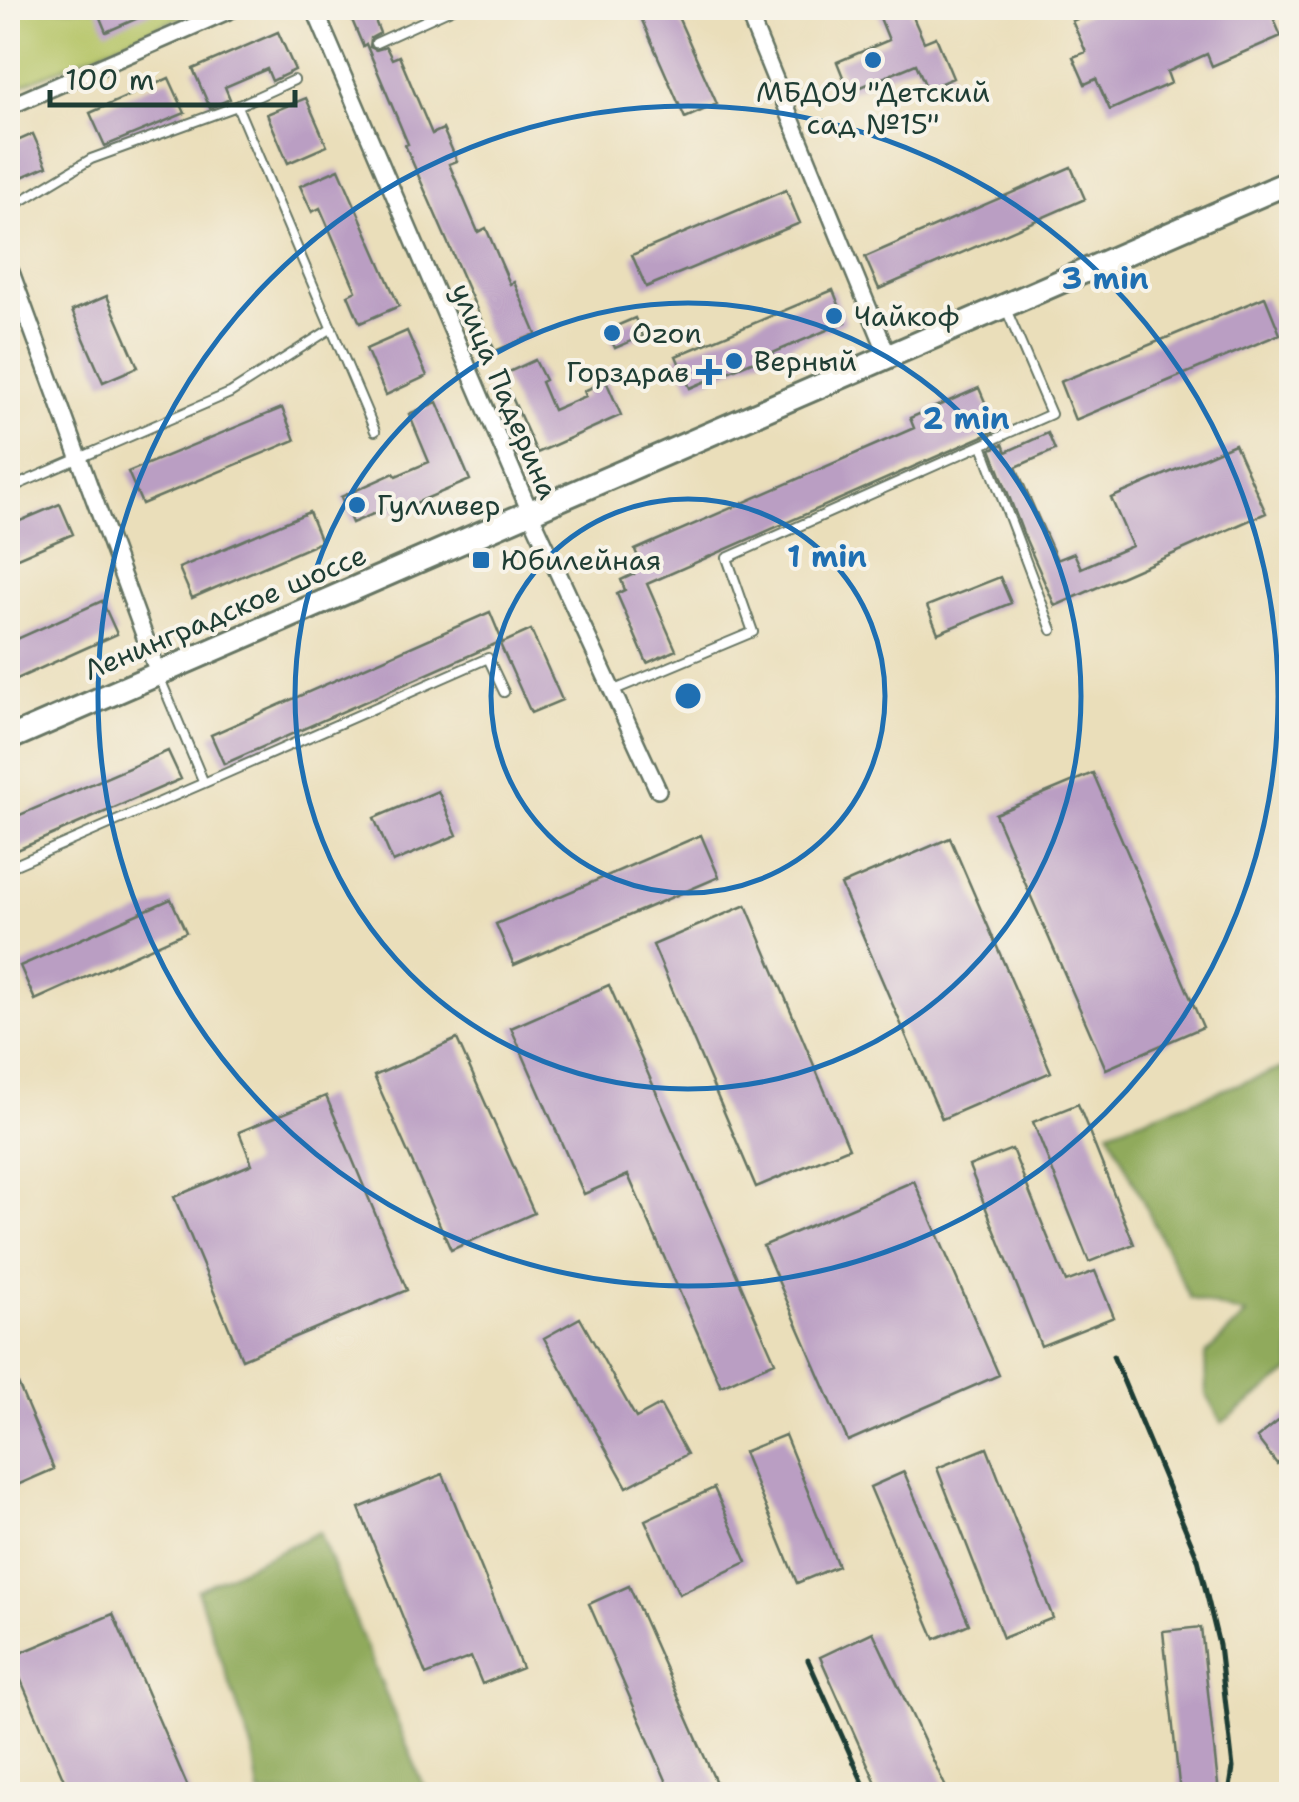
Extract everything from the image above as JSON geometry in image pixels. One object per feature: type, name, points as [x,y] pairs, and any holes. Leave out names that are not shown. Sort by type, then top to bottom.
[{"type":"main road","name":"Ленинградское шоссе","points":[[8,739],[1292,181]]},
{"type":"street","points":[[8,108],[235,8]]},
{"type":"street","name":"улица Падерина","points":[[314,8],[530,512],[658,790]]},
{"type":"street","points":[[746,8],[888,356]]},
{"type":"street","points":[[8,269],[158,673]]},
{"type":"lane","points":[[376,43],[453,8]]},
{"type":"lane","points":[[8,209],[91,159],[237,106],[294,80]]},
{"type":"lane","points":[[237,106],[375,431]]},
{"type":"lane","points":[[612,690],[753,632],[728,558],[1051,414],[1005,306]]},
{"type":"lane","points":[[8,489],[230,393],[332,328]]},
{"type":"lane","points":[[982,445],[1052,630]]},
{"type":"lane","points":[[8,868],[488,658],[504,692]]},
{"type":"lane","points":[[158,673],[204,782]]},
{"type":"green space","points":[[8,8],[202,8],[8,91]]},
{"type":"green space","points":[[1291,1065],[1291,1371],[1222,1423],[1206,1394],[1205,1355],[1246,1315],[1190,1298],[1109,1131]]},
{"type":"green space","points":[[319,1532],[427,1794],[259,1794],[253,1751],[197,1590]]},
{"type":"building","points":[[96,8],[161,8],[106,32]]},
{"type":"building","points":[[347,8],[370,8],[380,33],[371,38],[370,47],[386,47],[392,59],[399,56],[432,134],[443,129],[457,161],[449,164],[478,232],[486,228],[536,334],[495,351],[405,145],[408,144],[366,44],[363,46]]},
{"type":"building","points":[[674,8],[717,104],[685,118],[641,18]]},
{"type":"building","points":[[876,8],[909,8],[924,42],[936,37],[953,78],[927,89],[916,64],[849,92],[837,62],[889,40]]},
{"type":"building","points":[[1104,8],[1269,8],[1281,36],[1212,66],[1207,54],[1167,72],[1171,83],[1110,110],[1096,79],[1085,84],[1073,57],[1086,52],[1072,21]]},
{"type":"building","points":[[278,32],[295,70],[272,81],[267,69],[225,87],[230,99],[210,108],[193,69]]},
{"type":"building","points":[[169,78],[185,113],[105,146],[90,113]]},
{"type":"building","points":[[306,98],[327,146],[288,163],[267,114]]},
{"type":"building","points":[[33,134],[47,166],[8,183],[8,145]]},
{"type":"building","points":[[1071,167],[1085,199],[879,289],[865,257]]},
{"type":"building","points":[[339,169],[399,306],[360,323],[348,295],[356,291],[320,208],[312,212],[300,186]]},
{"type":"building","points":[[786,190],[800,223],[646,287],[632,255]]},
{"type":"building","points":[[833,290],[846,322],[690,388],[676,356]]},
{"type":"building","points":[[107,296],[138,367],[103,382],[72,311]]},
{"type":"building","points":[[1265,297],[1280,334],[1075,420],[1060,382]]},
{"type":"building","points":[[635,318],[643,336],[615,348],[607,330]]},
{"type":"building","points":[[407,331],[427,376],[386,395],[366,349]]},
{"type":"building","points":[[535,360],[553,410],[586,396],[584,391],[606,381],[621,415],[537,453],[502,375]]},
{"type":"building","points":[[979,388],[997,430],[647,584],[676,650],[647,663],[617,594],[625,590],[621,580],[634,574],[629,561],[638,557],[635,550],[914,428],[910,418]]},
{"type":"building","points":[[437,402],[470,480],[390,514],[387,508],[352,523],[341,497],[429,462],[409,414]]},
{"type":"building","points":[[282,408],[295,440],[142,504],[128,472]]},
{"type":"building","points":[[1048,433],[1055,450],[1016,467],[1057,560],[1074,553],[1081,568],[1132,546],[1111,498],[1235,444],[1266,513],[1055,606],[991,449],[1003,444],[1006,452]]},
{"type":"building","points":[[60,504],[73,534],[8,562],[8,526]]},
{"type":"building","points":[[309,512],[321,542],[192,598],[179,568]]},
{"type":"building","points":[[1000,577],[1011,603],[938,633],[927,606]]},
{"type":"building","points":[[102,601],[117,634],[8,683],[8,643]]},
{"type":"building","points":[[490,612],[502,641],[224,764],[211,735]]},
{"type":"building","points":[[531,630],[562,700],[531,713],[500,644]]},
{"type":"building","points":[[168,751],[181,779],[8,854],[8,820]]},
{"type":"building","points":[[1093,773],[1203,1027],[1106,1069],[995,814]]},
{"type":"building","points":[[438,791],[457,835],[393,862],[374,818]]},
{"type":"building","points":[[701,835],[719,877],[514,965],[496,924]]},
{"type":"building","points":[[950,838],[1051,1072],[942,1119],[841,885]]},
{"type":"building","points":[[171,899],[186,932],[35,1000],[20,966]]},
{"type":"building","points":[[746,905],[849,1148],[756,1187],[653,945]]},
{"type":"building","points":[[609,985],[775,1362],[721,1386],[628,1175],[584,1194],[511,1028]]},
{"type":"building","points":[[457,1039],[534,1213],[451,1250],[374,1076]]},
{"type":"building","points":[[326,1096],[407,1290],[242,1359],[174,1197],[252,1164],[239,1132]]},
{"type":"building","points":[[1078,1104],[1134,1244],[1089,1262],[1033,1122]]},
{"type":"building","points":[[1012,1149],[1066,1282],[1095,1271],[1114,1317],[1041,1346],[969,1166]]},
{"type":"building","points":[[914,1181],[999,1375],[848,1441],[763,1246]]},
{"type":"building","points":[[580,1318],[636,1418],[660,1405],[687,1454],[627,1487],[544,1338]]},
{"type":"building","points":[[8,1360],[54,1469],[8,1489]]},
{"type":"building","points":[[1292,1410],[1292,1452],[1277,1464],[1257,1438]]},
{"type":"building","points":[[785,1435],[838,1566],[797,1583],[743,1452]]},
{"type":"building","points":[[987,1448],[1053,1618],[1003,1638],[937,1468]]},
{"type":"building","points":[[904,1472],[969,1624],[935,1639],[870,1487]]},
{"type":"building","points":[[443,1474],[522,1668],[482,1684],[471,1657],[426,1675],[359,1508]]},
{"type":"building","points":[[714,1488],[747,1562],[679,1594],[645,1520]]},
{"type":"building","points":[[629,1586],[721,1794],[672,1794],[589,1604]]},
{"type":"building","points":[[113,1614],[191,1794],[70,1794],[11,1657]]},
{"type":"building","points":[[1201,1627],[1219,1794],[1180,1794],[1163,1631]]},
{"type":"building","points":[[873,1632],[949,1794],[881,1794],[820,1657]]},
{"type":"railway","points":[[1113,1356],[1198,1559],[1219,1645],[1233,1768],[1229,1794]]},
{"type":"railway","points":[[808,1660],[868,1794]]},
{"type":"place","name":"МБДОУ \"Детский сад №15\"","points":[[873,60]]},
{"type":"place","name":"Чайкоф","points":[[834,316]]},
{"type":"place","name":"Ozon","points":[[612,333]]},
{"type":"place","name":"Верный","points":[[734,361]]},
{"type":"place","name":"Горздрав","points":[[709,372]]},
{"type":"place","name":"Гулливер","points":[[357,505]]},
{"type":"place","name":"Юбилейная","points":[[481,560]]}]
